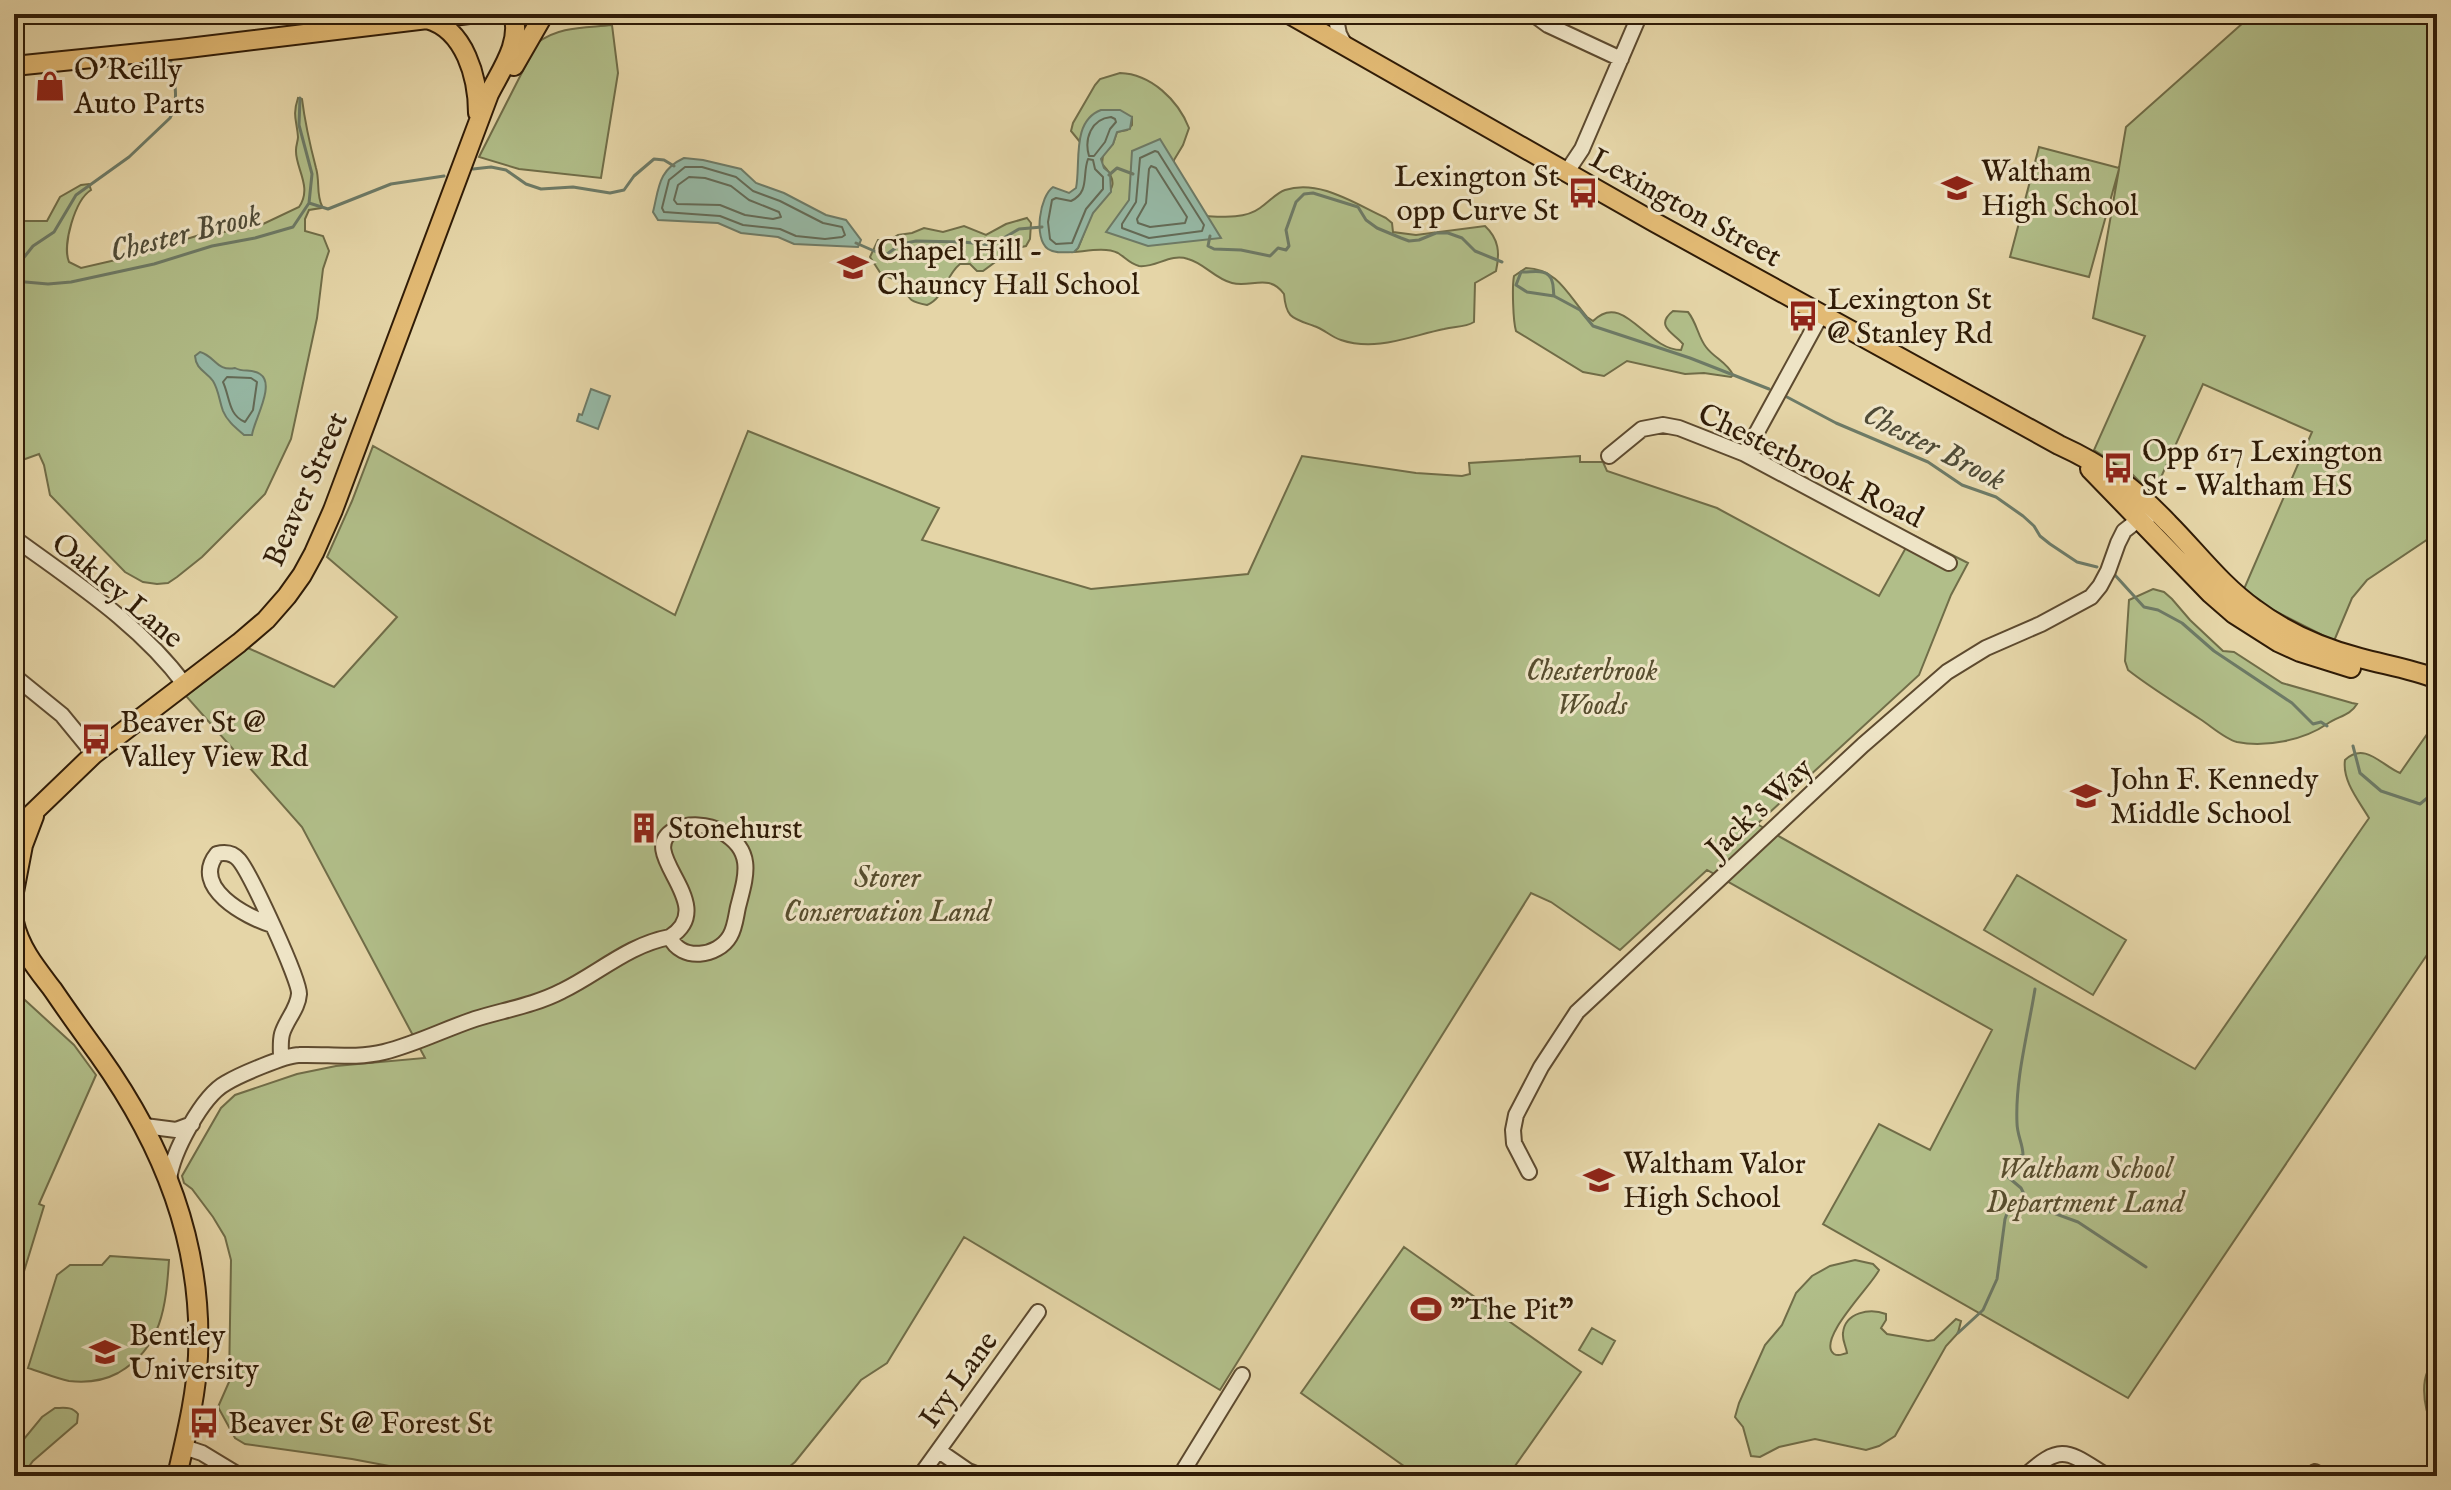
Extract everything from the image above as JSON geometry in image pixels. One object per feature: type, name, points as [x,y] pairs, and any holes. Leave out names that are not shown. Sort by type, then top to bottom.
[{"type":"main road","points":[[14,66],[158,52],[469,14]]},
{"type":"main road","name":"Beaver Street","points":[[14,831],[94,754],[249,636],[295,585],[314,553],[333,510],[489,94],[514,42],[516,28],[511,14]]},
{"type":"main road","points":[[472,140],[544,14]]},
{"type":"main road","name":"Lexington Street","points":[[1289,14],[1821,315],[2104,467],[2124,481],[2222,604],[2278,642],[2324,661],[2437,686]]},
{"type":"main road","points":[[424,18],[437,22],[451,33],[469,64],[478,92],[472,140]]},
{"type":"main road","name":"Lexington Street","points":[[2059,445],[2091,469],[2125,503],[2150,517],[2232,591],[2273,622],[2304,639],[2336,651],[2437,679]]},
{"type":"main road","name":"Beaver Street","points":[[15,883],[27,831],[37,810]]},
{"type":"main road","points":[[14,922],[20,946],[116,1079],[145,1126],[169,1180],[189,1252],[198,1327],[196,1382],[177,1476]]},
{"type":"street","points":[[1335,14],[1339,34],[1347,48]]},
{"type":"street","points":[[1533,14],[1548,25],[1621,59]]},
{"type":"street","points":[[1566,173],[1582,149],[1640,14]]},
{"type":"street","points":[[1745,454],[1821,315]]},
{"type":"street","name":"Chesterbrook Road","points":[[1609,456],[1642,429],[1663,425],[1679,428],[1745,454],[1949,563]]},
{"type":"street","name":"Jack's Way","points":[[2118,543],[2125,503]]},
{"type":"street","name":"Jack's Way","points":[[1529,1172],[1514,1143],[1516,1115],[1541,1067],[1577,1012],[1947,672],[1986,648],[2041,624],[2091,597],[2108,571],[2124,531],[2150,517]]},
{"type":"street","name":"Oakley Lane","points":[[14,538],[143,638],[165,659],[185,685]]},
{"type":"street","points":[[14,676],[62,715],[94,754]]},
{"type":"street","points":[[169,1180],[173,1162],[192,1124],[215,1090],[228,1082],[281,1058],[297,1055],[355,1057],[383,1053],[474,1020],[545,999],[632,949],[678,932],[684,924],[687,903],[667,866],[665,843],[669,834],[677,828],[700,825],[716,828],[730,836],[746,861],[747,871],[729,937],[713,950],[692,954],[674,946],[670,937]]},
{"type":"street","points":[[272,925],[249,915],[226,900],[216,889],[210,869],[212,859],[217,854],[233,855],[240,860],[272,925],[297,980],[299,992],[296,1007],[283,1032],[281,1058]]},
{"type":"street","points":[[145,1126],[176,1130],[192,1124]]},
{"type":"street","name":"Ivy Lane","points":[[920,1476],[1038,1312]]},
{"type":"street","points":[[1180,1476],[1242,1375]]},
{"type":"street","points":[[184,1447],[202,1453],[237,1474]]},
{"type":"street","points":[[939,1451],[981,1476]]},
{"type":"street","points":[[2025,1476],[2046,1458],[2065,1453],[2107,1476]]},
{"type":"street","points":[[198,1476],[212,1471],[237,1474]]},
{"type":"green space","points":[[2253,14],[2437,14],[2437,527],[2431,537],[2367,580],[2352,598],[2334,641],[2263,605],[2244,589],[2312,432],[2203,384],[2153,495],[2132,474],[2094,450],[2145,336],[2093,318],[2119,169],[2089,277],[2010,257],[2039,147],[2119,168],[2126,127]]},
{"type":"green space","points":[[612,25],[618,73],[601,178],[519,169],[479,157],[537,43],[554,33]]},
{"type":"green space","points":[[1120,73],[1153,83],[1171,99],[1184,118],[1189,128],[1174,160],[1174,172],[1205,216],[1248,214],[1285,190],[1298,187],[1324,190],[1386,218],[1392,223],[1393,232],[1416,235],[1485,226],[1496,241],[1497,264],[1496,271],[1475,283],[1474,322],[1393,342],[1354,343],[1337,339],[1292,316],[1286,308],[1284,294],[1272,284],[1232,283],[1194,261],[1181,258],[1139,266],[1113,251],[1074,252],[1093,212],[1111,190],[1112,179],[1102,164],[1103,155],[1113,144],[1117,132],[1127,130],[1132,125],[1132,117],[1084,127],[1080,142],[1071,131],[1073,123],[1100,79]]},
{"type":"green space","points":[[298,98],[302,99],[322,206],[309,210],[305,231],[323,236],[329,251],[291,439],[265,494],[202,557],[168,583],[143,582],[125,572],[50,495],[39,454],[14,463],[14,376],[17,370],[14,351],[14,221],[47,221],[60,197],[89,184],[91,190],[75,213],[67,245],[69,262],[81,268],[203,234],[261,225],[299,207],[303,200],[304,185],[296,157],[298,137],[295,114]]},
{"type":"green space","points":[[1027,218],[1031,223],[1030,239],[1026,246],[1013,249],[983,271],[977,271],[970,264],[960,264],[938,297],[927,305],[911,300],[900,282],[881,274],[870,257],[878,240],[890,240],[924,228],[943,232],[964,226],[986,235],[1006,224]]},
{"type":"green space","points":[[1526,268],[1537,269],[1554,278],[1593,321],[1604,313],[1615,312],[1668,347],[1681,350],[1683,344],[1668,329],[1665,321],[1673,311],[1688,312],[1706,347],[1733,375],[1685,374],[1627,361],[1604,376],[1583,372],[1516,331],[1514,276]]},
{"type":"green space","name":"Storer Conservation Land","points":[[748,431],[939,508],[922,540],[1091,589],[1248,574],[1302,456],[1416,473],[1462,476],[1470,474],[1469,463],[1580,456],[1580,462],[1603,462],[1607,471],[1717,508],[1879,596],[1913,535],[1968,563],[1951,595],[1919,675],[1757,824],[2195,1069],[2369,818],[2346,776],[2345,760],[2352,755],[2366,754],[2400,773],[2437,720],[2437,940],[2128,1398],[1823,1224],[1879,1124],[1930,1150],[1992,1030],[1707,870],[1620,950],[1551,902],[1531,893],[1220,1390],[964,1237],[887,1363],[861,1380],[795,1462],[778,1476],[442,1476],[245,1444],[235,1438],[218,1407],[229,1382],[231,1260],[225,1237],[182,1176],[221,1108],[235,1095],[297,1074],[336,1066],[425,1058],[302,827],[186,696],[248,648],[334,687],[397,617],[327,557],[373,446],[675,615]]},
{"type":"green space","points":[[2153,589],[2164,592],[2172,599],[2223,651],[2234,652],[2282,683],[2357,704],[2318,730],[2296,738],[2248,744],[2228,738],[2128,670],[2125,661],[2129,600]]},
{"type":"green space","points":[[2017,875],[2126,940],[2093,995],[1984,930]]},
{"type":"green space","points":[[14,990],[74,1045],[96,1075],[39,1204],[44,1206],[14,1304]]},
{"type":"green space","name":"\"The Pit\"","points":[[1404,1247],[1581,1372],[1508,1476],[1418,1476],[1301,1393]]},
{"type":"green space","points":[[110,1256],[169,1260],[159,1324],[144,1351],[118,1373],[94,1381],[69,1381],[28,1368],[57,1275],[70,1265],[102,1265]]},
{"type":"green space","points":[[1855,1260],[1873,1264],[1879,1270],[1832,1337],[1830,1347],[1834,1354],[1847,1353],[1843,1336],[1845,1326],[1859,1313],[1873,1311],[1886,1314],[1881,1328],[1887,1334],[1934,1340],[1956,1319],[1961,1321],[1958,1333],[1946,1346],[1895,1436],[1879,1446],[1866,1450],[1815,1439],[1779,1447],[1760,1457],[1751,1456],[1743,1427],[1735,1417],[1765,1345],[1782,1325],[1796,1293],[1812,1276],[1830,1266]]},
{"type":"green space","points":[[1592,1328],[1615,1341],[1602,1364],[1579,1350]]},
{"type":"green space","points":[[2437,1360],[2437,1426],[2433,1426],[2424,1391],[2427,1373]]},
{"type":"green space","points":[[55,1408],[73,1410],[78,1414],[77,1423],[33,1461],[22,1476],[14,1476],[14,1451],[42,1417]]},
{"type":"water","points":[[1101,110],[1120,110],[1132,117],[1130,129],[1117,132],[1113,144],[1101,159],[1110,173],[1111,192],[1093,213],[1074,252],[1051,251],[1043,244],[1041,236],[1040,217],[1045,199],[1053,187],[1069,193],[1076,188],[1081,133],[1085,123]]},
{"type":"water","points":[[1160,139],[1221,238],[1148,246],[1106,232],[1129,200],[1132,151]]},
{"type":"water","points":[[684,158],[741,169],[756,183],[784,193],[826,215],[846,220],[861,240],[858,247],[794,244],[778,237],[741,233],[718,223],[658,220],[653,212],[661,180],[669,168]]},
{"type":"water","points":[[200,352],[224,368],[254,371],[264,379],[265,394],[252,435],[244,435],[225,415],[217,388],[196,361],[195,356]]},
{"type":"water","points":[[591,389],[610,396],[598,429],[577,421]]},
{"type":"waterway","points":[[14,270],[33,246],[54,232],[76,195],[129,157],[170,118],[176,98],[171,62]]},
{"type":"waterway","points":[[300,98],[299,125],[312,174],[309,203]]},
{"type":"waterway","name":"Chester Brook","points":[[473,169],[491,167],[506,170],[526,184],[541,189],[573,187],[610,193],[624,190],[634,176],[654,159],[674,166]]},
{"type":"waterway","name":"Chester Brook","points":[[1109,175],[1117,168],[1133,174]]},
{"type":"waterway","name":"Chester Brook","points":[[14,281],[48,284],[71,282],[154,264],[212,246],[293,227],[309,203],[328,209],[391,184],[444,176]]},
{"type":"waterway","name":"Chester Brook","points":[[1210,236],[1208,246],[1214,249],[1270,256],[1278,248],[1286,250],[1289,246],[1286,230],[1296,202],[1304,194],[1313,193],[1358,207],[1366,220],[1377,228],[1409,241],[1436,233],[1448,233],[1462,238],[1475,251],[1502,262]]},
{"type":"waterway","name":"Chester Brook","points":[[856,243],[881,254],[887,254],[901,244],[916,241],[992,245],[1019,229],[1042,227]]},
{"type":"waterway","name":"Chester Brook","points":[[1554,296],[1553,283],[1547,274],[1521,272],[1516,285],[1527,292],[1554,296],[1580,310],[1593,326],[1690,358],[1769,389]]},
{"type":"waterway","name":"Chester Brook","points":[[1787,397],[1836,423],[1928,462],[1962,485],[1996,497],[2023,516],[2050,544],[2077,562],[2097,567]]},
{"type":"waterway","name":"Chester Brook","points":[[2114,574],[2144,607],[2158,610],[2182,623],[2214,651],[2292,703],[2313,724],[2321,722],[2327,726]]},
{"type":"waterway","name":"Chester Brook","points":[[2353,746],[2360,773],[2381,791],[2420,804],[2432,794],[2437,797]]},
{"type":"waterway","points":[[1958,1333],[1983,1310],[1997,1279],[2005,1219],[2009,1208],[2021,1201],[2024,1194],[2008,1177],[2008,1172],[2011,1163],[2023,1155],[2017,1127],[2018,1090],[2035,989]]},
{"type":"waterway","points":[[2023,1202],[2078,1222],[2146,1267]]},
{"type":"place","name":"O'Reilly Auto Parts","points":[[50,86]]},
{"type":"place","name":"Waltham High School","points":[[1957,188]]},
{"type":"place","name":"Lexington St opp Curve St","points":[[1583,193]]},
{"type":"place","name":"Chapel Hill - Chauncy Hall School","points":[[853,267]]},
{"type":"place","name":"Lexington St @ Stanley Rd","points":[[1803,316]]},
{"type":"place","name":"Opp 617 Lexington St - Waltham HS","points":[[2118,468]]},
{"type":"place","name":"Beaver St @ Valley View Rd","points":[[96,739]]},
{"type":"place","name":"John F. Kennedy Middle School","points":[[2086,796]]},
{"type":"place","name":"Stonehurst","points":[[644,828]]},
{"type":"place","name":"Waltham Valor High School","points":[[1599,1180]]},
{"type":"place","name":"\"The Pit\"","points":[[1426,1309]]},
{"type":"place","name":"Bentley University","points":[[105,1352]]},
{"type":"place","name":"Beaver St @ Forest St","points":[[204,1423]]},
{"type":"park label","name":"Chesterbrook Woods","points":[[1592,687]]},
{"type":"park label","name":"Waltham School Department Land","points":[[2085,1185]]}]
